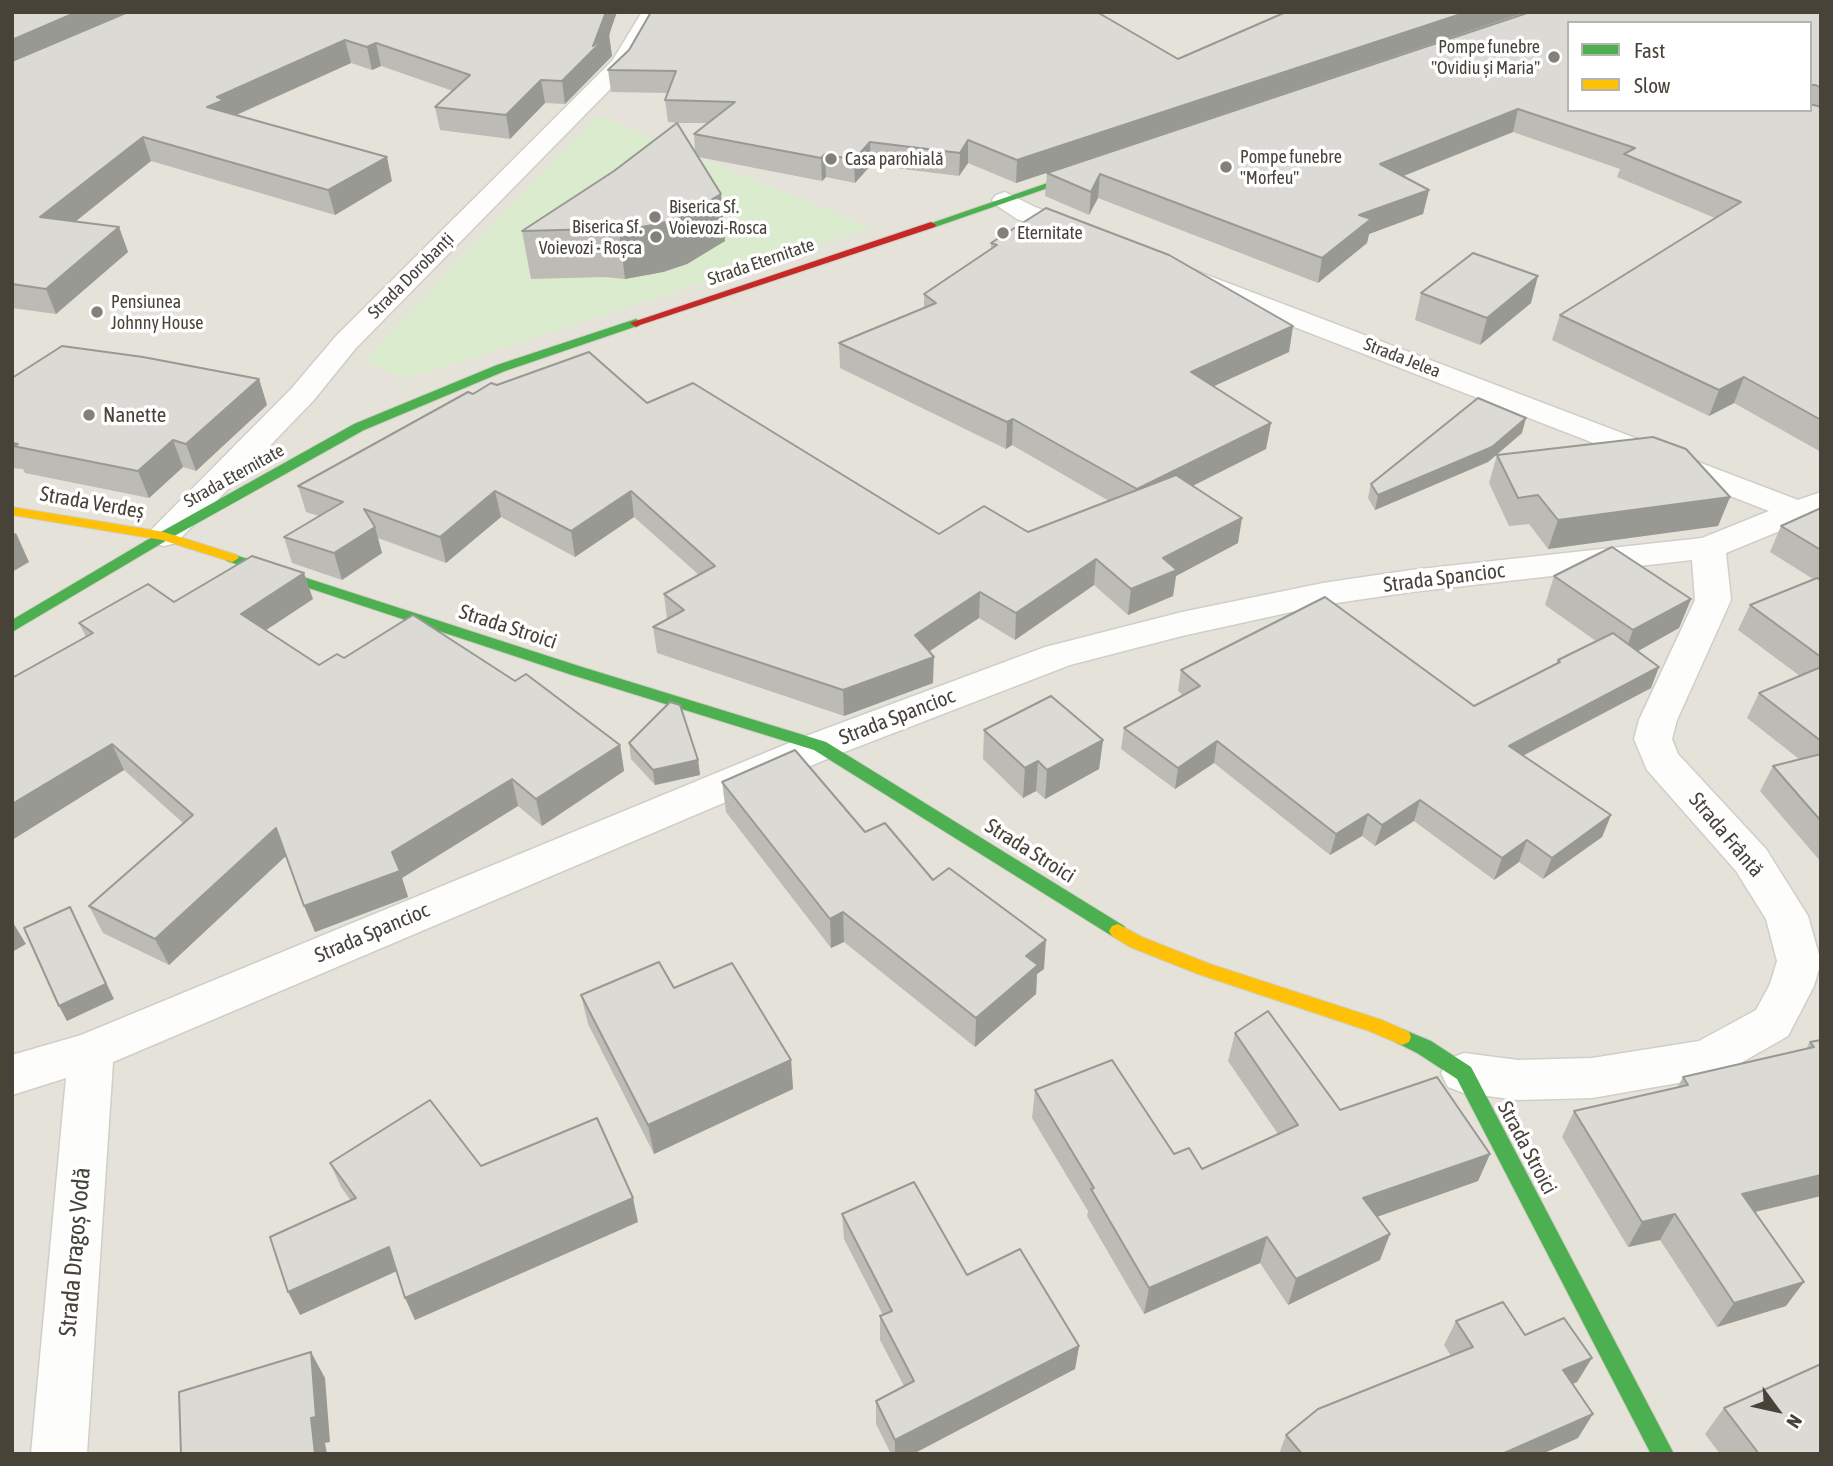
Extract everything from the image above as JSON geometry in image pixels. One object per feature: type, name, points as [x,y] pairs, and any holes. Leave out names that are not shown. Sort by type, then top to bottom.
[{"type":"street","name":"Strada Dorobanți","points":[[164,536],[302,395],[346,342],[621,65],[653,12]]},
{"type":"street","name":"Strada Eternitate","points":[[12,627],[164,536],[359,427],[426,397],[501,368],[1111,164]]},
{"type":"street","points":[[1005,200],[1026,214],[1103,243]]},
{"type":"street","name":"Strada Jelea","points":[[1168,268],[1810,507]]},
{"type":"street","name":"Strada Spancioc","points":[[12,1074],[91,1051],[820,746],[1058,656],[1182,624],[1323,594],[1411,581],[1708,548],[1810,507]]},
{"type":"street","name":"Strada Verdeș","points":[[12,511],[164,536]]},
{"type":"street","name":"Strada Stroici","points":[[164,536],[577,671],[820,746],[1136,942],[1204,969],[1375,1025],[1424,1047],[1464,1073],[1663,1454]]},
{"type":"street","name":"Strada Frântă","points":[[1464,1073],[1518,1080],[1592,1079],[1707,1059],[1772,1023],[1793,986],[1799,961],[1787,916],[1751,860],[1661,760],[1653,739],[1658,720],[1713,600],[1708,548]]},
{"type":"street","name":"Strada Dragoș Vodă","points":[[59,1454],[91,1051]]},
{"type":"shaded area","points":[[12,12],[1821,12],[1821,1454],[12,1454]]},
{"type":"green space","points":[[597,115],[871,228],[407,379],[363,361]]},
{"type":"building","points":[[12,12],[77,12],[12,40]]},
{"type":"building","points":[[128,12],[606,12],[593,46],[609,34],[562,81],[541,80],[506,115],[435,107],[470,75],[376,43],[367,47],[345,40],[217,97],[224,100],[207,107],[387,157],[328,190],[143,137],[40,217],[119,227],[46,289],[12,284],[12,61]]},
{"type":"building","points":[[651,12],[1097,12],[1178,59],[1286,12],[1467,12],[1017,160],[968,140],[960,153],[870,142],[854,160],[825,154],[821,158],[694,134],[735,102],[665,100],[676,71],[608,70],[629,50]]},
{"type":"building","points":[[1530,12],[1821,12],[1821,88],[1812,85],[1812,21],[1567,21],[1567,112],[1812,112],[1812,105],[1821,107],[1821,420],[1744,377],[1719,390],[1560,315],[1741,202],[1624,154],[1635,148],[1518,109],[1380,164],[1429,190],[1359,215],[1371,219],[1322,258],[1100,174],[1091,192],[1047,173]]},
{"type":"building","points":[[677,123],[721,194],[682,217],[658,224],[619,231],[522,231],[614,171]]},
{"type":"building","points":[[1046,208],[1169,255],[1293,326],[1191,372],[1271,423],[1137,489],[1013,419],[1007,422],[839,343],[936,303],[924,294],[997,245],[991,243]]},
{"type":"building","points":[[1473,253],[1538,276],[1487,318],[1421,293]]},
{"type":"building","points":[[62,346],[143,357],[259,379],[186,444],[173,440],[138,471],[13,446],[18,444],[12,443],[12,378]]},
{"type":"building","points":[[589,352],[647,403],[693,383],[939,534],[984,506],[1028,532],[1176,475],[1242,518],[1163,558],[1177,570],[1131,589],[1096,559],[1016,613],[980,592],[915,635],[934,657],[843,690],[653,627],[684,610],[664,594],[715,566],[631,491],[571,531],[495,491],[440,537],[364,509],[375,527],[334,553],[284,537],[343,502],[298,486],[468,392],[473,394],[491,383],[497,385]]},
{"type":"building","points":[[1478,398],[1526,418],[1492,447],[1378,495],[1371,484]]},
{"type":"building","points":[[1653,437],[1686,449],[1730,497],[1558,520],[1538,495],[1518,498],[1497,455]]},
{"type":"building","points":[[1821,508],[1821,550],[1781,526]]},
{"type":"building","points":[[1612,547],[1691,599],[1633,630],[1554,576]]},
{"type":"building","points":[[252,556],[304,573],[241,614],[319,665],[337,654],[344,658],[413,615],[515,681],[526,674],[620,745],[536,799],[512,779],[392,852],[400,871],[304,906],[276,828],[155,939],[89,906],[193,815],[112,744],[12,804],[12,678],[93,633],[79,623],[148,584],[174,602]]},
{"type":"building","points":[[1817,578],[1821,580],[1821,657],[1750,605]]},
{"type":"building","points":[[1325,597],[1474,706],[1613,633],[1659,667],[1509,746],[1611,815],[1552,858],[1527,840],[1502,858],[1420,800],[1382,825],[1368,814],[1336,834],[1217,741],[1178,768],[1124,728],[1200,686],[1181,670]]},
{"type":"building","points":[[1821,667],[1821,741],[1759,693]]},
{"type":"building","points":[[1051,696],[1103,740],[1047,770],[1038,761],[1025,768],[984,730]]},
{"type":"building","points":[[670,702],[680,705],[698,760],[653,770],[629,743]]},
{"type":"building","points":[[795,750],[865,832],[885,823],[933,880],[949,868],[1046,940],[1026,956],[1038,965],[976,1018],[843,912],[830,919],[722,782]]},
{"type":"building","points":[[1821,754],[1821,821],[1773,766]]},
{"type":"building","points":[[70,907],[106,984],[59,1006],[24,928]]},
{"type":"building","points":[[659,962],[674,988],[732,963],[791,1060],[648,1125],[581,995]]},
{"type":"building","points":[[1268,1011],[1340,1110],[1437,1077],[1490,1154],[1363,1198],[1390,1234],[1296,1279],[1267,1237],[1149,1288],[1091,1189],[1094,1188],[1035,1090],[1112,1060],[1174,1154],[1189,1148],[1202,1169],[1298,1125],[1235,1033]]},
{"type":"building","points":[[1821,1040],[1821,1175],[1742,1194],[1804,1282],[1734,1303],[1675,1214],[1642,1222],[1574,1111],[1688,1085],[1683,1077],[1814,1047],[1810,1042]]},
{"type":"building","points":[[430,1100],[481,1166],[597,1118],[633,1198],[405,1298],[389,1247],[288,1292],[270,1237],[356,1198],[330,1163]]},
{"type":"building","points":[[914,1182],[967,1275],[1020,1249],[1079,1346],[895,1440],[876,1401],[914,1381],[880,1316],[892,1311],[842,1214]]},
{"type":"building","points":[[1503,1302],[1525,1335],[1564,1318],[1592,1358],[1563,1370],[1593,1414],[1502,1454],[1302,1454],[1286,1435],[1318,1409],[1473,1347],[1456,1321]]},
{"type":"building","points":[[311,1352],[316,1417],[311,1418],[315,1454],[181,1454],[179,1392]]},
{"type":"building","points":[[1821,1364],[1821,1454],[1759,1454],[1724,1408]]},
{"type":"traffic: fast","points":[[931,225],[1095,170]]},
{"type":"traffic: fast","points":[[12,627],[164,536],[359,427],[501,368],[636,323]]},
{"type":"traffic: fast","points":[[232,558],[577,671],[820,746],[1118,931]]},
{"type":"traffic: fast","points":[[1402,1037],[1424,1047],[1464,1073],[1663,1454]]},
{"type":"traffic: slow","points":[[12,511],[164,536],[232,558]]},
{"type":"traffic: slow","points":[[1118,931],[1136,942],[1204,969],[1375,1025],[1402,1037]]},
{"type":"traffic: jam","points":[[636,323],[931,225]]},
{"type":"place","name":"Pompe funebre \"Ovidiu și Maria\"","points":[[1554,57]]},
{"type":"place","name":"Casa parohială","points":[[831,159]]},
{"type":"place","name":"Pompe funebre \"Morfeu\"","points":[[1226,167]]},
{"type":"place","name":"Biserica Sf. Voievozi-Rosca","points":[[655,217]]},
{"type":"place","name":"Eternitate","points":[[1003,233]]},
{"type":"place","name":"Biserica Sf. Voievozi - Roșca","points":[[656,237]]},
{"type":"place","name":"Pensiunea Johnny House","points":[[97,312]]},
{"type":"place","name":"Nanette","points":[[89,415]]}]
